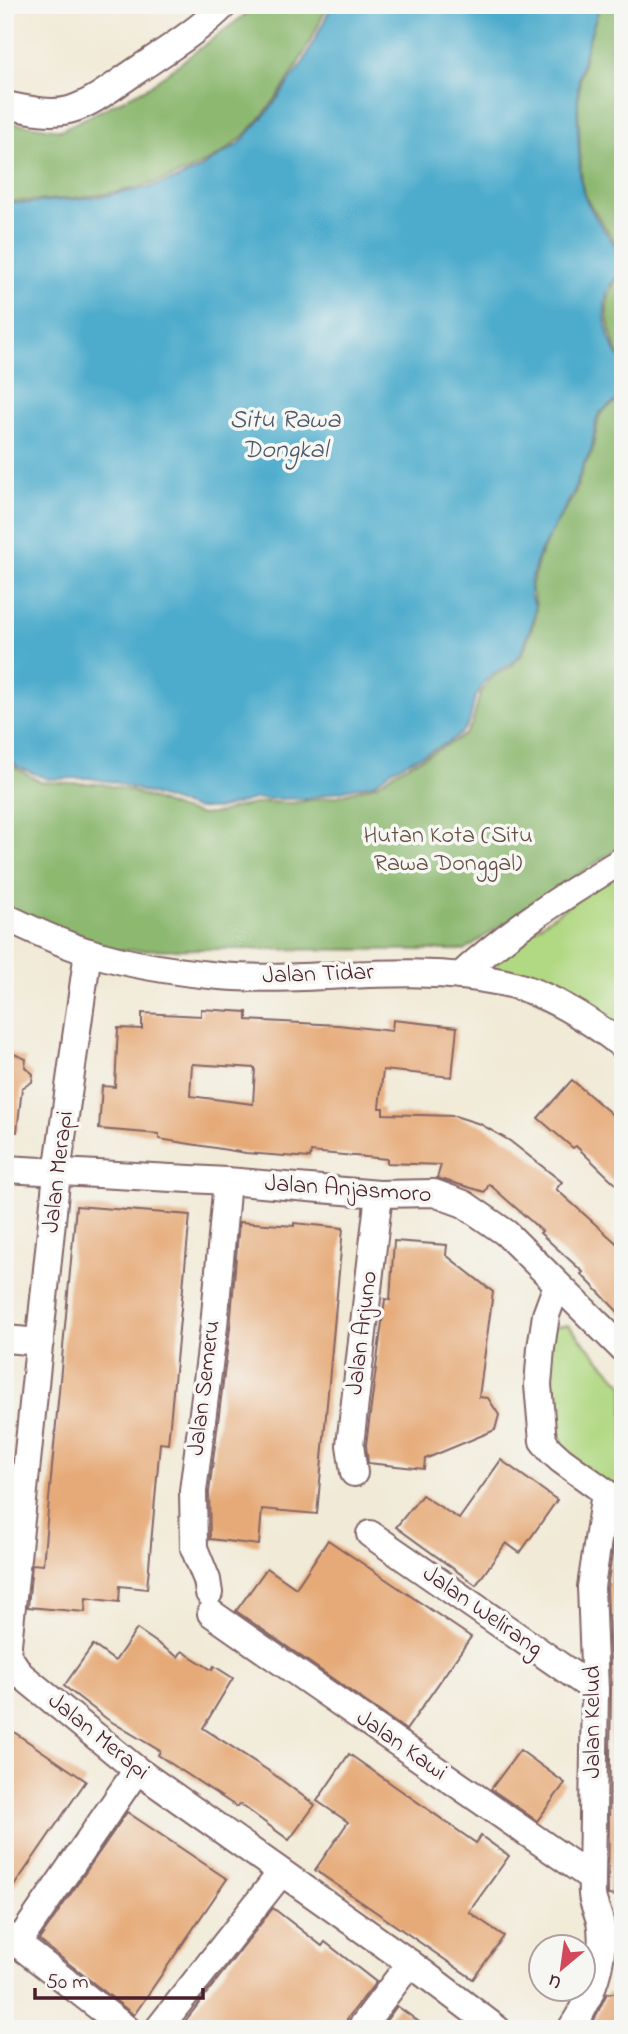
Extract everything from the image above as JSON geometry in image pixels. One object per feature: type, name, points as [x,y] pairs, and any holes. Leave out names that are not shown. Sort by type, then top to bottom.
[{"type":"street","points":[[5,105],[51,112],[80,107],[204,26],[224,5]]},
{"type":"street","points":[[460,976],[486,952],[548,906],[623,860]]},
{"type":"street","name":"Jalan Tidar","points":[[5,917],[88,952],[167,970],[260,978],[419,973],[503,982],[543,996],[595,1025],[623,1046]]},
{"type":"street","name":"Jalan Merapi","points":[[88,952],[57,1173],[40,1342],[14,1500],[9,1669],[137,1770],[497,2029]]},
{"type":"street","name":"Jalan Anjasmoro","points":[[5,1169],[227,1181],[379,1194],[434,1194],[464,1204],[506,1233],[623,1349]]},
{"type":"street","name":"Jalan Semeru","points":[[210,1603],[207,1580],[194,1548],[193,1491],[216,1312],[227,1181]]},
{"type":"street","name":"Jalan Arjuno","points":[[354,1473],[350,1445],[379,1194]]},
{"type":"street","points":[[557,1285],[546,1315],[541,1348],[538,1385],[543,1441],[561,1460],[614,1499]]},
{"type":"street","points":[[5,1339],[40,1342]]},
{"type":"street","name":"Jalan Kelud","points":[[572,2029],[594,1982],[601,1954],[600,1921],[592,1898],[594,1690],[591,1587],[614,1499]]},
{"type":"street","name":"Jalan Welirang","points":[[370,1534],[594,1690]]},
{"type":"street","name":"Jalan Kawi","points":[[210,1603],[592,1878]]},
{"type":"street","points":[[127,2029],[11,1939],[137,1770]]},
{"type":"street","points":[[158,2029],[281,1873]]},
{"type":"street","points":[[360,2029],[410,1964]]},
{"type":"green space","points":[[258,5],[328,5],[301,59],[279,94],[240,139],[216,157],[189,171],[129,190],[66,199],[5,201],[5,122],[61,130],[147,88]]},
{"type":"green space","points":[[600,5],[623,5],[623,254],[589,203],[583,189],[581,170],[578,105],[580,78]]},
{"type":"green space","points":[[623,269],[623,360],[612,338],[607,307],[610,292]]},
{"type":"green space","name":"Hutan Kota (Situ Rawa Donggal)","points":[[623,398],[623,845],[464,950],[89,951],[5,920],[5,755],[16,768],[41,782],[102,784],[129,790],[202,815],[265,802],[292,803],[338,796],[378,784],[398,770],[464,735],[472,724],[480,694],[488,682],[512,666],[523,653],[535,619],[536,605],[531,588],[539,558],[549,536],[574,496],[584,466],[592,453],[599,417],[603,411]]},
{"type":"green space","points":[[623,868],[623,1056],[484,964]]},
{"type":"green space","points":[[568,1325],[623,1385],[623,1505],[538,1445],[540,1329]]},
{"type":"water","name":"Situ Rawa Dongkal","points":[[332,5],[600,5],[579,77],[577,105],[580,171],[586,200],[623,258],[621,270],[607,295],[605,315],[609,336],[623,362],[623,396],[599,413],[591,451],[573,493],[539,554],[530,583],[530,595],[535,606],[533,620],[521,653],[511,664],[495,672],[484,682],[475,698],[469,723],[447,743],[393,769],[375,783],[306,799],[254,799],[218,809],[196,809],[114,782],[87,778],[47,779],[18,767],[5,753],[5,203],[98,197],[148,188],[199,169],[240,143],[271,108],[304,61]]},
{"type":"building","points":[[201,1009],[247,1012],[247,1020],[392,1031],[393,1020],[457,1027],[452,1077],[383,1070],[379,1108],[383,1108],[383,1114],[455,1116],[480,1124],[510,1141],[562,1182],[556,1189],[623,1249],[623,1317],[581,1274],[583,1272],[540,1233],[542,1231],[489,1184],[485,1192],[437,1178],[441,1165],[387,1163],[387,1159],[311,1152],[310,1158],[246,1153],[159,1139],[159,1134],[99,1129],[102,1086],[115,1087],[118,1028],[142,1029],[142,1013],[201,1016]],"holes":[[[192,1064],[255,1068],[253,1104],[190,1096]]]},
{"type":"building","points":[[5,1050],[26,1059],[25,1067],[33,1074],[32,1082],[22,1088],[17,1132],[5,1131]]},
{"type":"building","points":[[572,1080],[623,1124],[623,1191],[576,1146],[573,1148],[538,1118]]},
{"type":"building","points":[[76,1206],[190,1215],[168,1444],[160,1443],[147,1589],[120,1586],[119,1602],[86,1598],[85,1612],[28,1607],[32,1564],[43,1565]]},
{"type":"building","points":[[239,1222],[294,1226],[294,1223],[343,1228],[317,1514],[262,1509],[259,1545],[210,1539],[209,1492],[230,1328]]},
{"type":"building","points":[[394,1241],[447,1245],[446,1255],[493,1292],[479,1397],[488,1398],[499,1415],[495,1430],[425,1459],[424,1469],[368,1463],[366,1445],[385,1299],[390,1300]]},
{"type":"building","points":[[501,1460],[557,1500],[520,1553],[506,1543],[476,1585],[396,1527],[422,1495],[459,1519]]},
{"type":"building","points":[[623,1538],[623,1896],[608,1895],[611,1690],[607,1588],[614,1540]]},
{"type":"building","points":[[328,1540],[471,1637],[406,1730],[236,1611],[267,1568],[296,1588]]},
{"type":"building","points":[[137,1629],[178,1657],[182,1651],[212,1670],[214,1666],[233,1678],[203,1728],[315,1805],[289,1840],[240,1804],[237,1807],[158,1755],[160,1751],[107,1719],[64,1686],[93,1645],[115,1661]]},
{"type":"building","points":[[5,1726],[86,1781],[5,1899]]},
{"type":"building","points":[[520,1750],[565,1783],[537,1821],[491,1789]]},
{"type":"building","points":[[349,1754],[476,1843],[481,1836],[509,1856],[469,1912],[504,1936],[473,1979],[315,1870],[348,1822],[317,1801]]},
{"type":"building","points":[[127,1812],[227,1879],[134,2015],[39,1940]]},
{"type":"building","points":[[273,1908],[322,1946],[325,1942],[376,1982],[347,2019],[345,2029],[179,2029]]},
{"type":"building","points":[[607,1993],[623,1993],[623,2029],[592,2029]]},
{"type":"building","points":[[397,2006],[429,2029],[380,2029]]}]
